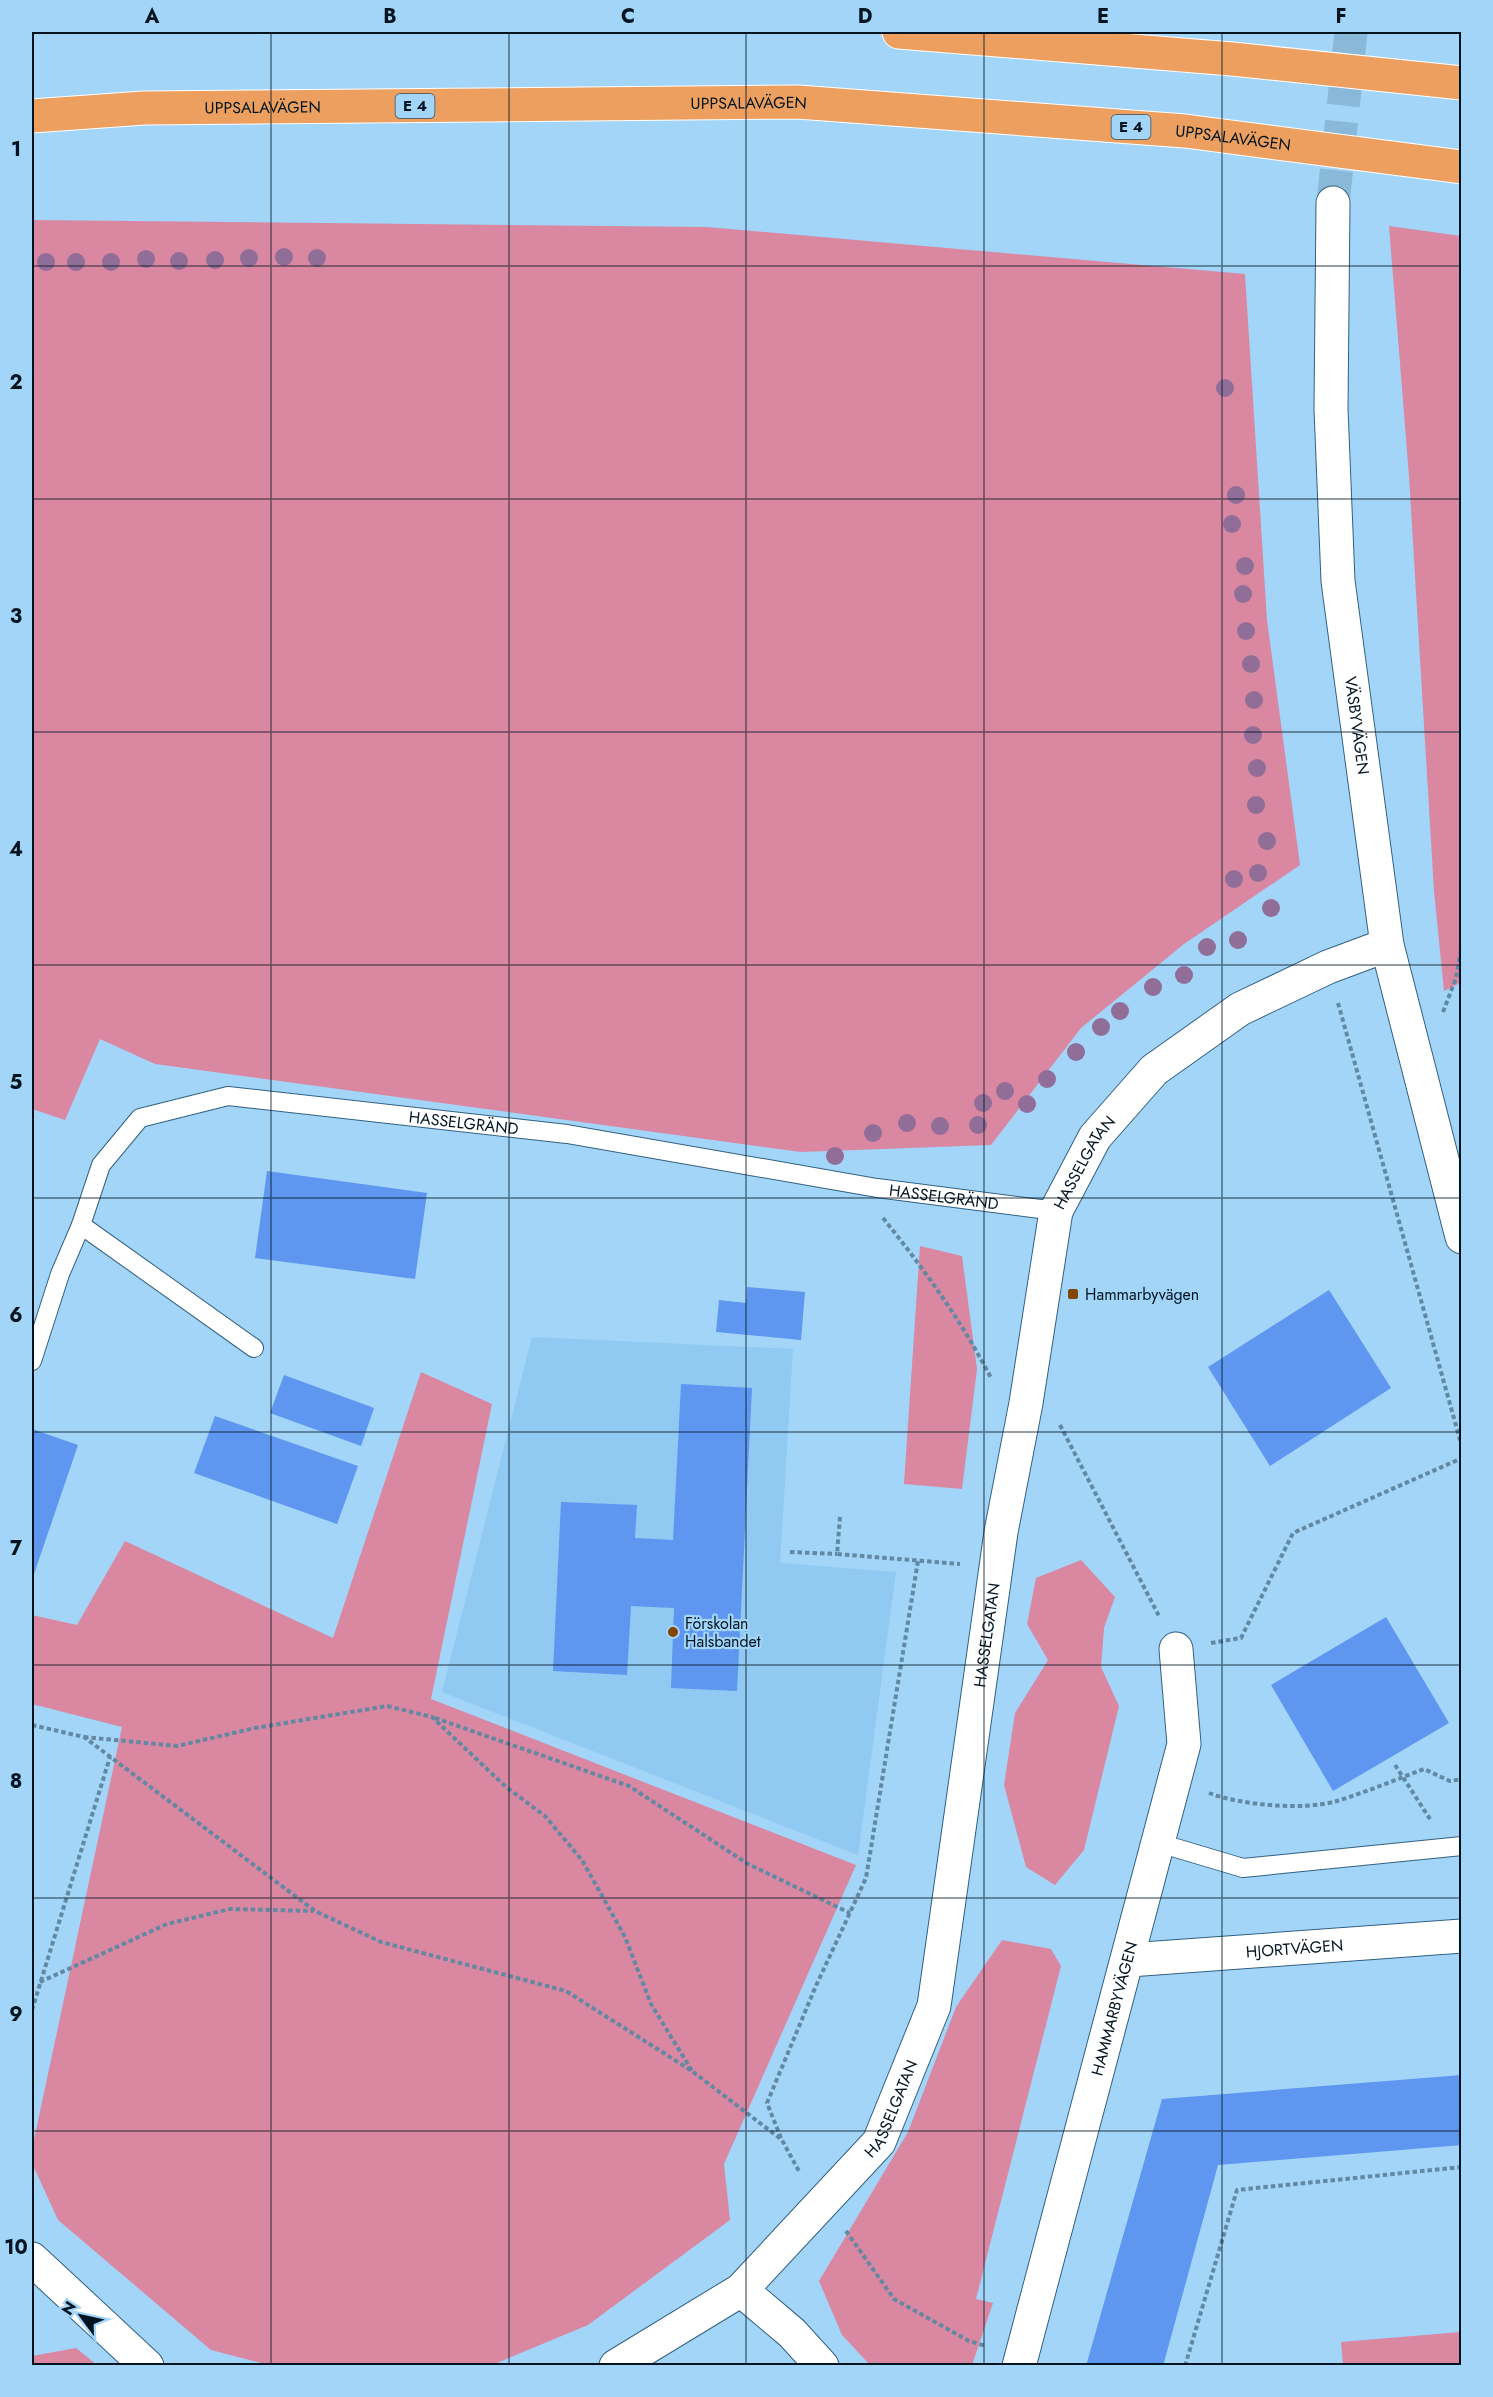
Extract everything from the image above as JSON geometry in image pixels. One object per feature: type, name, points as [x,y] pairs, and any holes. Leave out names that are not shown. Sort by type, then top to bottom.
[{"type":"highway","points":[[899,32],[1232,59],[1461,83]]},
{"type":"highway","name":"UPPSALAVÄGEN","points":[[32,116],[144,108],[798,102],[1185,130],[1461,167]]},
{"type":"street","name":"VÄSBYVÄGEN","points":[[1334,203],[1331,409],[1338,581],[1387,945],[1461,1237]]},
{"type":"street","name":"HASSELGATAN","points":[[616,2366],[741,2290],[879,2142],[934,2006],[999,1544],[1026,1403],[1056,1211],[1095,1137],[1154,1070],[1240,1009],[1328,967],[1387,945]]},
{"type":"street","name":"HAMMARBYVÄGEN","points":[[1021,2360],[1185,1744],[1176,1649]]},
{"type":"street","name":"HJORTVÄGEN","points":[[1129,1960],[1461,1936]]},
{"type":"street","points":[[32,2259],[147,2366]]},
{"type":"street","points":[[741,2290],[792,2333],[822,2366]]},
{"type":"lane","name":"HASSELGRÄND","points":[[32,1361],[60,1274],[81,1225],[100,1166],[140,1118],[228,1096],[567,1134],[877,1188],[1056,1211]]},
{"type":"lane","points":[[81,1225],[254,1348]]},
{"type":"lane","points":[[1159,1843],[1243,1868],[1461,1846]]},
{"type":"path","points":[[1461,782],[1461,824]]},
{"type":"path","points":[[1437,1008],[1440,1018],[1456,978],[1461,944]]},
{"type":"path","points":[[1328,967],[1461,1448]]},
{"type":"path","points":[[1328,1009],[1339,1006]]},
{"type":"path","points":[[875,1209],[934,1281],[975,1346],[996,1388]]},
{"type":"path","points":[[1026,1403],[1050,1407],[1176,1649],[1241,1638],[1293,1533],[1461,1458]]},
{"type":"path","points":[[837,1554],[840,1517]]},
{"type":"path","points":[[790,1552],[965,1564]]},
{"type":"path","points":[[800,2173],[782,2140],[767,2103],[866,1878],[918,1561]]},
{"type":"path","points":[[32,1725],[84,1737],[177,1746],[255,1728],[387,1706],[432,1717],[629,1786],[748,1864],[850,1913]]},
{"type":"path","points":[[432,1717],[505,1786],[545,1816],[582,1860],[625,1937],[651,2004],[692,2072]]},
{"type":"path","points":[[84,1737],[315,1911],[381,1942],[566,1991],[692,2072],[782,2140]]},
{"type":"path","points":[[32,2010],[110,1757]]},
{"type":"path","points":[[1395,1765],[1431,1820]]},
{"type":"path","points":[[1175,1780],[1232,1802],[1301,1805],[1334,1802],[1424,1769],[1450,1781],[1461,1779]]},
{"type":"path","points":[[40,1982],[167,1924],[230,1909],[315,1911]]},
{"type":"path","points":[[1185,2366],[1237,2190],[1461,2167]]},
{"type":"path","points":[[844,2228],[894,2299],[969,2341],[1021,2360]]},
{"type":"path","points":[[694,2366],[732,2366]]},
{"type":"shaded area","points":[[32,220],[707,227],[1245,274],[1267,620],[1300,865],[1184,944],[1081,1028],[991,1145],[801,1152],[155,1064],[100,1039],[65,1120],[32,1109]]},
{"type":"shaded area","points":[[1389,226],[1461,236],[1462,982],[1444,991],[1434,891],[1409,476]]},
{"type":"shaded area","points":[[920,1246],[962,1256],[977,1369],[962,1489],[904,1484]]},
{"type":"shaded area","name":"Förskolan Halsbandet","points":[[532,1337],[793,1349],[780,1563],[896,1572],[858,1855],[442,1692]]},
{"type":"shaded area","points":[[421,1372],[492,1404],[431,1699],[856,1865],[724,2164],[730,2220],[588,2325],[492,2365],[269,2365],[211,2350],[58,2220],[32,2163],[32,2149],[122,1727],[32,1704],[32,1615],[77,1625],[125,1541],[333,1638]]},
{"type":"shaded area","points":[[1081,1560],[1115,1597],[1104,1628],[1101,1667],[1119,1706],[1084,1850],[1055,1885],[1026,1867],[1004,1785],[1015,1713],[1048,1660],[1027,1624],[1036,1578]]},
{"type":"shaded area","points":[[1002,1940],[1051,1949],[1061,1966],[976,2299],[993,2303],[972,2365],[870,2365],[842,2335],[819,2281],[908,2132],[956,2007]]},
{"type":"shaded area","points":[[1461,2332],[1461,2365],[1343,2365],[1341,2342]]},
{"type":"shaded area","points":[[76,2348],[97,2365],[32,2365],[32,2356]]},
{"type":"building","points":[[267,1171],[427,1193],[415,1279],[255,1258]]},
{"type":"building","points":[[747,1287],[805,1292],[801,1340],[716,1332],[719,1300],[746,1303]]},
{"type":"building","points":[[1329,1290],[1391,1388],[1270,1466],[1208,1367]]},
{"type":"building","points":[[284,1375],[374,1408],[361,1446],[270,1413]]},
{"type":"building","points":[[681,1384],[752,1388],[737,1691],[671,1688],[674,1608],[631,1606],[627,1675],[553,1671],[561,1502],[637,1505],[635,1538],[673,1540]]},
{"type":"building","points":[[215,1416],[358,1466],[337,1524],[194,1473]]},
{"type":"building","points":[[32,1429],[78,1445],[32,1580]]},
{"type":"building","points":[[1386,1617],[1449,1723],[1333,1791],[1271,1685]]},
{"type":"building","points":[[1462,2075],[1462,2145],[1218,2165],[1163,2366],[1086,2366],[1162,2099]]},
{"type":"tunnel","points":[[1333,203],[1351,32]]},
{"type":"place","name":"Hammarbyvägen","points":[[1073,1294]]},
{"type":"place","name":"Förskolan Halsbandet","points":[[673,1632]]}]
